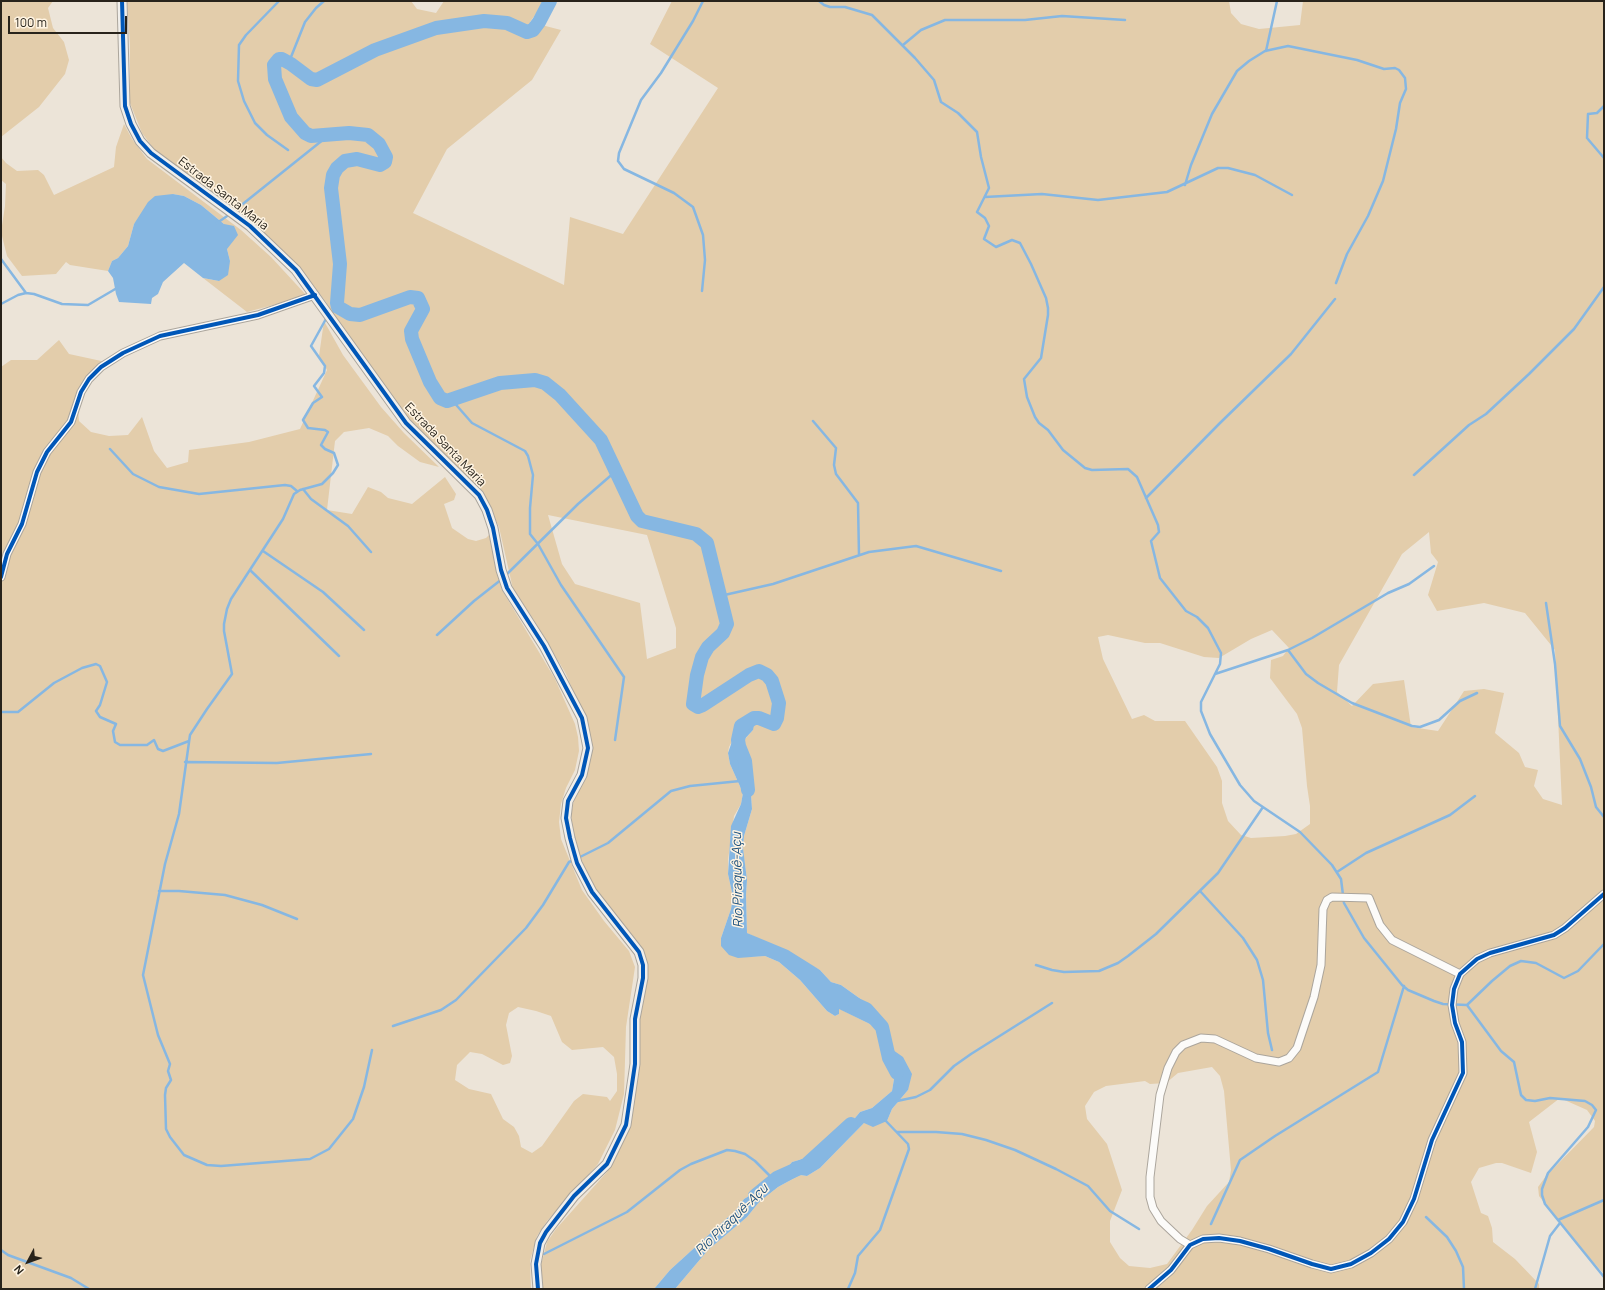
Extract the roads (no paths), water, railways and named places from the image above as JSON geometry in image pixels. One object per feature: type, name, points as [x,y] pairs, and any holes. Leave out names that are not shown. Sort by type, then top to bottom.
[{"type":"street","name":"Estrada Santa Maria","points":[[122,1],[125,106],[131,124],[140,141],[151,152],[250,226],[296,270],[406,423],[479,495],[487,510],[493,528],[501,570],[507,588],[550,658],[582,718],[586,730],[588,748],[586,761],[582,775],[568,801],[566,818],[570,838],[577,864],[592,892],[639,952],[643,965],[643,978],[635,1019],[633,1083],[626,1125],[607,1164],[574,1196],[546,1232],[540,1243],[536,1264],[538,1289]]},
{"type":"street","points":[[1,577],[7,554],[22,524],[37,472],[48,452],[71,422],[81,392],[89,379],[101,367],[123,353],[160,336],[258,315],[315,295]]},
{"type":"street","points":[[1149,1289],[1171,1270],[1190,1245],[1203,1239],[1219,1238],[1240,1241],[1331,1269],[1351,1264],[1371,1253],[1389,1239],[1403,1222],[1414,1199],[1432,1140],[1463,1073],[1462,1042],[1455,1023],[1452,1005],[1454,989],[1460,974],[1478,959],[1490,954],[1554,935],[1565,928],[1604,894]]},
{"type":"street","points":[[1190,1245],[1180,1239],[1161,1221],[1153,1208],[1150,1197],[1150,1178],[1160,1095],[1168,1068],[1176,1052],[1183,1045],[1201,1038],[1215,1039],[1256,1058],[1279,1062],[1289,1058],[1297,1048],[1314,997],[1321,965],[1323,908],[1327,900],[1332,897],[1369,898],[1380,925],[1392,940],[1460,974]]},
{"type":"water","points":[[173,194],[184,196],[201,205],[224,224],[234,226],[238,235],[227,249],[230,261],[228,275],[219,281],[203,278],[184,263],[163,282],[158,294],[152,298],[151,304],[119,302],[113,278],[108,271],[112,261],[118,258],[128,246],[134,224],[148,202],[155,196]]},
{"type":"water","points":[[748,720],[755,720],[753,730],[738,747],[738,754],[750,780],[752,809],[744,836],[743,848],[747,880],[747,933],[788,950],[820,970],[831,982],[841,985],[862,1000],[869,1009],[872,1025],[839,1009],[839,1014],[835,1016],[827,1011],[800,980],[779,962],[765,956],[738,958],[729,955],[721,946],[721,938],[731,909],[733,897],[728,874],[731,826],[741,804],[743,793],[730,764],[728,753],[736,730]]},
{"type":"water","points":[[893,1050],[903,1057],[912,1074],[908,1090],[892,1109],[887,1121],[873,1127],[864,1123],[820,1168],[807,1176],[800,1175],[778,1187],[760,1201],[747,1217],[708,1250],[675,1289],[654,1289],[670,1270],[736,1210],[744,1199],[779,1178],[792,1162],[806,1158],[816,1150],[827,1147],[838,1138],[840,1128],[850,1124],[860,1112],[872,1108],[892,1091],[894,1079],[886,1059]]},
{"type":"waterway","points":[[279,1],[246,35],[239,45],[238,81],[244,101],[255,123],[267,135],[288,150]]},
{"type":"waterway","points":[[291,64],[291,57],[305,22],[316,8],[324,1]]},
{"type":"waterway","name":"Rio Piraquê-Açu","points":[[550,1],[539,22],[533,30],[527,32],[507,23],[484,21],[436,28],[375,50],[317,80],[311,79],[291,64],[279,59],[274,65],[275,79],[291,117],[305,133],[311,136],[349,133],[368,135],[379,144],[386,157],[385,162],[380,165],[357,159],[345,161],[337,168],[333,175],[331,188],[340,264],[338,307],[350,314],[360,315],[410,297],[418,298],[423,309],[411,331],[412,339],[430,382],[440,398],[447,401],[500,383],[535,380],[545,383],[560,395],[601,440],[637,516],[642,521],[696,534],[707,543],[727,624],[723,633],[708,647],[702,657],[697,675],[693,704],[698,707],[703,705],[749,675],[759,671],[767,675],[772,681],[779,703],[777,718],[774,724],[759,718],[754,718],[741,726],[738,740],[745,761],[748,790]]},
{"type":"waterway","points":[[702,291],[705,260],[703,235],[693,207],[674,193],[624,169],[618,161],[619,153],[641,100],[661,73],[693,21],[703,1]]},
{"type":"waterway","points":[[819,1],[830,7],[845,7],[872,15],[915,58],[934,80],[941,102],[958,113],[977,132],[981,157],[989,188],[977,212],[985,218],[989,226],[984,239],[996,247],[1012,240],[1020,243],[1046,298],[1048,315],[1041,358],[1024,379],[1027,397],[1035,417],[1039,423],[1048,430],[1063,450],[1085,468],[1092,470],[1128,469],[1137,477],[1158,525],[1159,532],[1151,541],[1160,578],[1186,611],[1197,617],[1208,628],[1221,653],[1220,664],[1201,702],[1201,711],[1210,734],[1240,785],[1254,801],[1300,832],[1332,865],[1341,879],[1344,903],[1364,938],[1402,985],[1408,990],[1443,1004],[1467,1005],[1501,1051],[1514,1062],[1521,1095],[1526,1100],[1535,1101],[1550,1098],[1585,1101],[1592,1105],[1596,1110],[1588,1127],[1548,1173],[1542,1189],[1542,1195],[1545,1204],[1604,1277]]},
{"type":"waterway","points":[[1266,51],[1277,1]]},
{"type":"waterway","points":[[903,45],[921,30],[945,20],[1025,20],[1062,16],[1125,20]]},
{"type":"waterway","points":[[1185,185],[1191,165],[1212,114],[1237,71],[1265,51],[1288,46],[1357,60],[1384,69],[1395,68],[1399,70],[1405,78],[1406,89],[1400,103],[1396,129],[1383,181],[1368,216],[1347,254],[1336,283]]},
{"type":"waterway","points":[[1604,106],[1597,113],[1588,114],[1587,138],[1604,158]]},
{"type":"waterway","points":[[234,211],[329,135]]},
{"type":"waterway","points":[[985,197],[1042,194],[1098,200],[1167,192],[1218,168],[1228,168],[1255,175],[1292,195]]},
{"type":"waterway","points":[[217,223],[230,214]]},
{"type":"waterway","points":[[1,259],[26,293]]},
{"type":"waterway","points":[[1414,475],[1469,425],[1486,414],[1529,374],[1574,329],[1604,287]]},
{"type":"waterway","points":[[1,304],[18,295],[26,293],[34,294],[62,304],[88,305],[117,288]]},
{"type":"waterway","points":[[1146,498],[1291,354],[1335,299]]},
{"type":"waterway","points":[[331,314],[338,306]]},
{"type":"waterway","points":[[327,317],[311,346],[325,366],[324,373],[314,386],[322,397],[313,403],[303,420],[308,428],[325,430],[328,432],[321,445],[325,449],[334,453],[338,465],[333,473],[322,484],[300,490],[294,494],[283,519],[231,599],[227,609],[224,631],[232,674],[190,735],[179,814],[165,864],[143,975],[158,1035],[170,1064],[168,1071],[171,1080],[166,1088],[165,1095],[166,1129],[170,1137],[184,1155],[207,1165],[221,1166],[310,1159],[329,1149],[353,1119],[364,1087],[372,1050]]},
{"type":"waterway","points":[[451,399],[472,423],[525,451],[528,456],[533,475],[530,508],[530,534],[538,544]]},
{"type":"waterway","points":[[813,421],[836,448],[834,465],[836,474],[858,503],[859,555]]},
{"type":"waterway","points":[[110,449],[133,474],[159,487],[199,494],[285,485],[291,486],[297,491]]},
{"type":"waterway","points":[[505,576],[578,504],[616,471]]},
{"type":"waterway","points":[[303,489],[311,499],[348,526],[371,552]]},
{"type":"waterway","points":[[538,544],[561,585],[624,677],[615,740]]},
{"type":"waterway","points":[[720,596],[773,584],[869,552],[916,546],[1001,571]]},
{"type":"waterway","points":[[263,551],[323,592],[364,630]]},
{"type":"waterway","points":[[1215,674],[1288,650],[1312,638],[1388,593],[1409,584],[1434,566]]},
{"type":"waterway","points":[[250,570],[339,656]]},
{"type":"waterway","points":[[437,635],[474,601],[502,579]]},
{"type":"waterway","points":[[1546,603],[1555,664],[1560,726],[1580,759],[1591,787],[1596,807],[1604,817]]},
{"type":"waterway","points":[[1288,650],[1306,674],[1318,683],[1352,703],[1412,726],[1420,727],[1439,720],[1460,701],[1477,693]]},
{"type":"waterway","points":[[1,712],[18,712],[54,683],[82,668],[96,664],[100,666],[107,682],[100,705],[96,711],[100,717],[116,724],[113,731],[115,742],[120,745],[147,745],[154,740],[158,749],[163,751],[189,741]]},
{"type":"waterway","points":[[185,762],[277,763],[371,754]]},
{"type":"waterway","points":[[578,858],[608,843],[671,791],[690,786],[740,781]]},
{"type":"waterway","points":[[1337,872],[1366,853],[1450,815],[1475,796]]},
{"type":"waterway","points":[[1036,965],[1064,972],[1099,971],[1118,963],[1156,934],[1218,873],[1263,807]]},
{"type":"waterway","points":[[393,1026],[441,1010],[456,1000],[526,928],[543,905],[569,862],[574,860]]},
{"type":"waterway","points":[[159,891],[179,891],[225,895],[262,905],[297,919]]},
{"type":"waterway","points":[[1200,891],[1243,938],[1257,960],[1263,980],[1268,1033],[1272,1050]]},
{"type":"waterway","points":[[1467,1005],[1510,966],[1521,961],[1536,963],[1564,978],[1578,971],[1604,944]]},
{"type":"waterway","points":[[1211,1224],[1240,1160],[1275,1136],[1378,1072],[1404,986]]},
{"type":"waterway","points":[[897,1101],[916,1097],[930,1090],[954,1066],[1052,1003]]},
{"type":"waterway","name":"Rio Piraquê-Açu","points":[[855,1004],[866,1009],[882,1027],[889,1058],[897,1073]]},
{"type":"waterway","points":[[848,1289],[855,1273],[858,1256],[880,1230],[909,1149],[908,1144],[884,1119]]},
{"type":"waterway","name":"Rio Piraquê-Açu","points":[[755,1196],[777,1178],[806,1165],[851,1124]]},
{"type":"waterway","points":[[897,1132],[962,1134],[1015,1150],[1088,1186],[1110,1211],[1139,1229]]},
{"type":"waterway","points":[[544,1254],[627,1212],[680,1170],[691,1164],[727,1150],[745,1154],[755,1161],[774,1180]]},
{"type":"waterway","points":[[1558,1220],[1604,1200]]},
{"type":"waterway","points":[[1426,1217],[1447,1237],[1456,1251],[1463,1267],[1464,1289]]},
{"type":"waterway","points":[[1535,1289],[1550,1236],[1560,1223]]},
{"type":"waterway","points":[[1,1250],[8,1255],[71,1278],[89,1289]]}]
